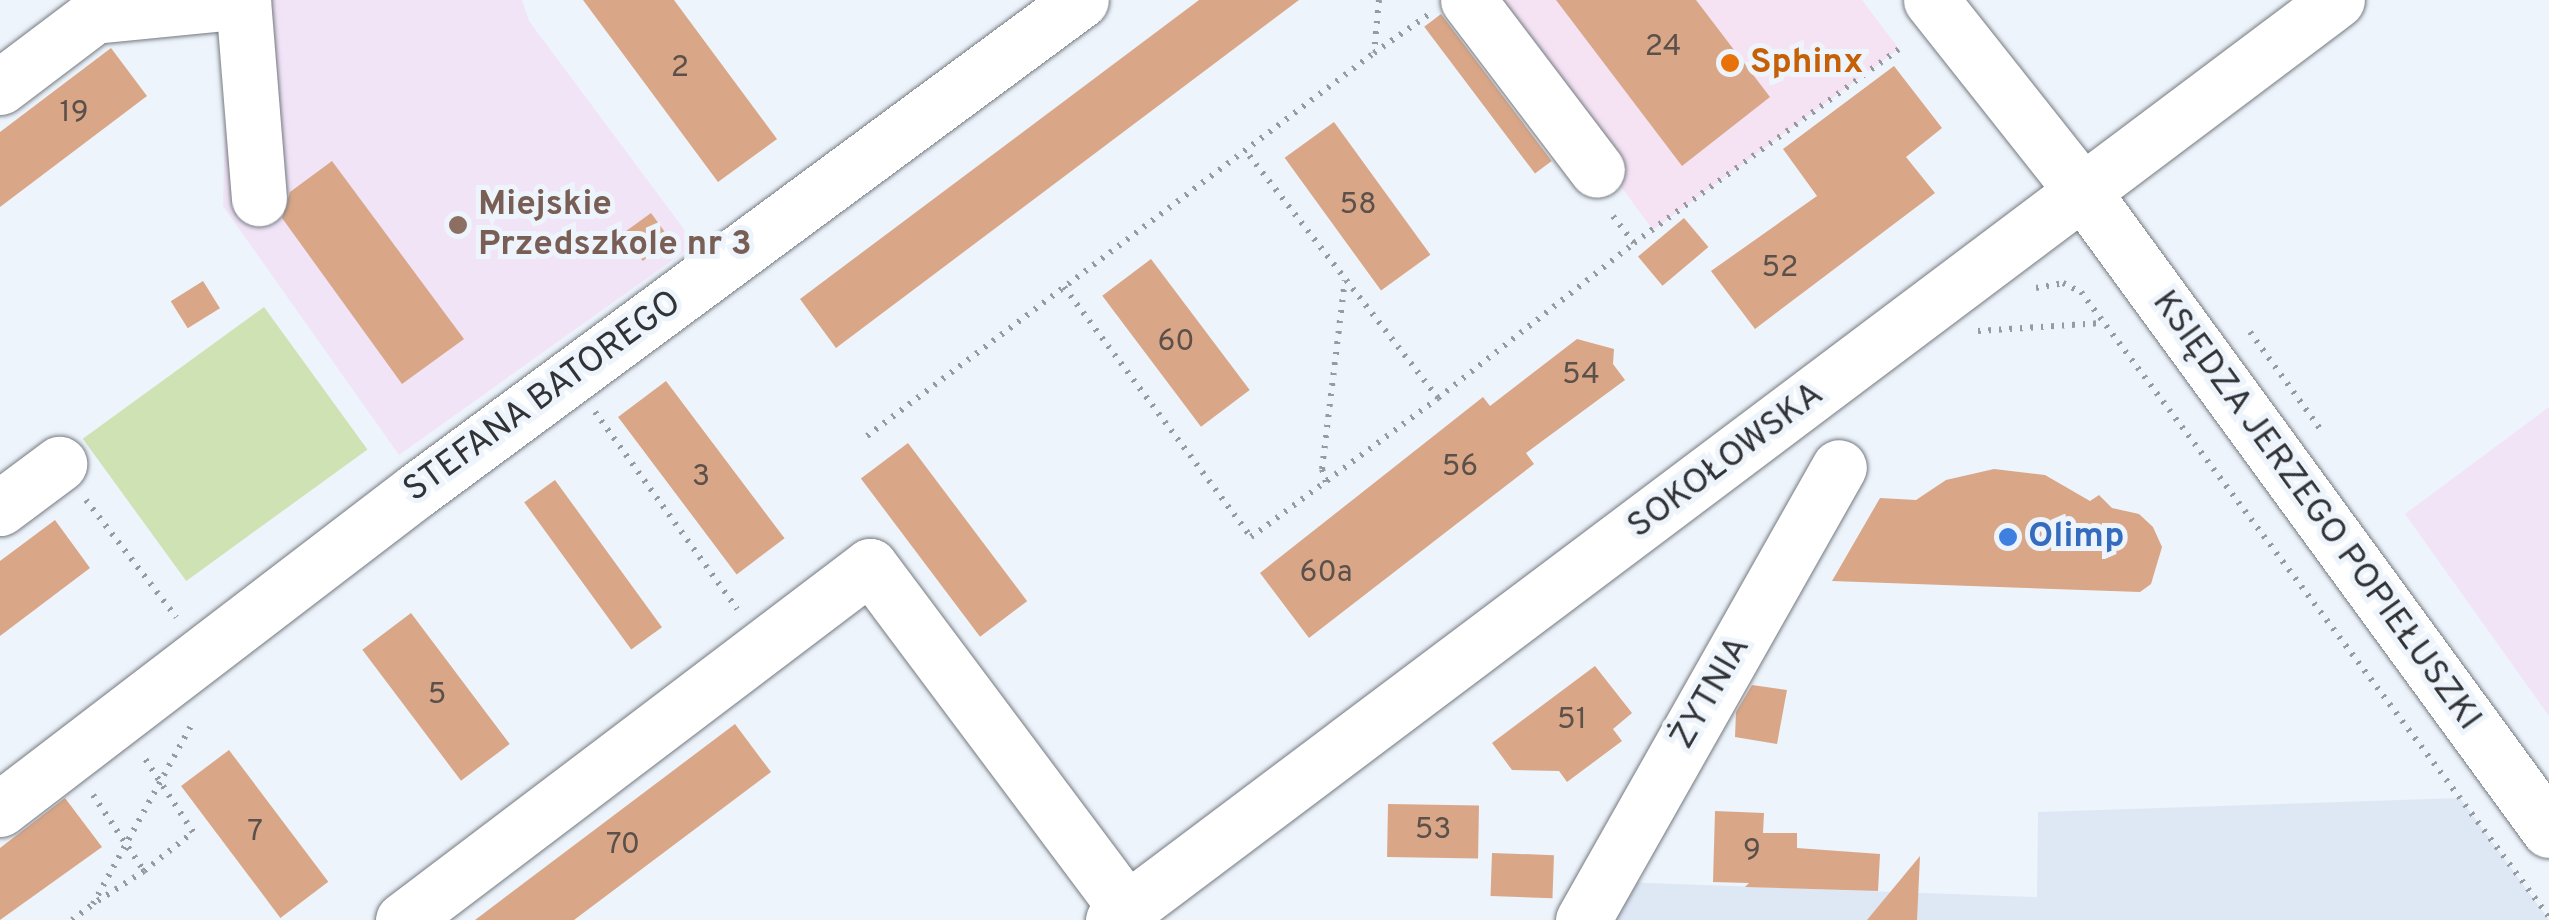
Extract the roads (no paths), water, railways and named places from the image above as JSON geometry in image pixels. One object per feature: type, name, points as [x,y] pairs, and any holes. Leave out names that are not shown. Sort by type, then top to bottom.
[{"type":"street","points":[[0,87],[94,16],[243,0],[260,198]]},
{"type":"street","name":"STEFANA BATOREGO","points":[[0,809],[73,776],[204,654],[417,490],[1081,0]]},
{"type":"street","name":"KSIĘDZA JERZEGO POPIEŁUSZKI","points":[[1931,0],[2083,192],[2549,830]]},
{"type":"street","name":"SOKOŁOWSKA","points":[[1120,915],[2337,0]]},
{"type":"street","points":[[1451,5],[1597,170]]},
{"type":"street","points":[[0,508],[59,464]]},
{"type":"street","name":"ŻYTNIA","points":[[1582,920],[1840,467]]},
{"type":"street","points":[[403,920],[870,566],[1120,915]]},
{"type":"place","name":"Sphinx","points":[[1730,63]]},
{"type":"place","name":"Miejskie Przedszkole nr 3","points":[[458,225]]},
{"type":"place","name":"Olimp","points":[[2008,537]]}]
